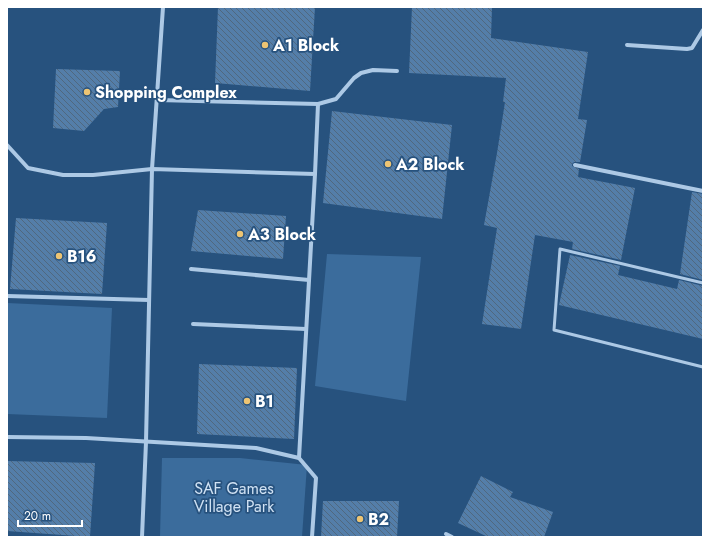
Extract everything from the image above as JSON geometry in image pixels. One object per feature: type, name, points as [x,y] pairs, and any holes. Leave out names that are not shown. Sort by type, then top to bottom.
[{"type":"street","points":[[142,537],[146,442],[152,169],[158,100],[163,7]]},
{"type":"street","points":[[627,44],[687,49],[692,48],[703,30]]},
{"type":"street","points":[[158,100],[318,104],[336,99],[354,78],[361,73],[373,70],[397,71]]},
{"type":"street","points":[[299,458],[318,104]]},
{"type":"street","points":[[7,145],[28,168],[63,175],[93,175],[152,169],[314,174]]},
{"type":"street","points":[[576,165],[703,191]]},
{"type":"street","points":[[190,269],[309,280]]},
{"type":"street","points":[[7,296],[149,300]]},
{"type":"street","points":[[193,324],[306,329]]},
{"type":"street","points":[[7,437],[86,438],[256,448],[289,454],[299,458],[316,478],[312,537]]},
{"type":"street","points":[[446,534],[452,537]]},
{"type":"lane","points":[[703,283],[560,249],[554,330],[703,367]]},
{"type":"green space","points":[[327,254],[421,257],[406,401],[315,386]]},
{"type":"green space","points":[[7,303],[112,308],[107,418],[7,414]]},
{"type":"green space","name":"SAF Games Village Park","points":[[162,458],[240,458],[307,465],[302,537],[160,537]]},
{"type":"building","name":"A1 Block","points":[[218,7],[315,7],[310,91],[215,83]]},
{"type":"building","points":[[412,7],[492,7],[491,38],[588,52],[578,119],[587,120],[580,162],[574,162],[572,166],[579,169],[578,177],[635,188],[621,260],[572,249],[573,242],[535,235],[521,329],[482,324],[497,228],[484,225],[505,102],[503,102],[506,78],[409,73]]},
{"type":"building","name":"Shopping Complex","points":[[56,69],[120,71],[118,107],[104,109],[84,131],[53,128]]},
{"type":"building","name":"A2 Block","points":[[332,111],[452,125],[442,219],[323,203]]},
{"type":"building","points":[[692,192],[703,194],[703,280],[680,274]]},
{"type":"building","name":"A3 Block","points":[[198,210],[286,216],[283,259],[191,251]]},
{"type":"building","name":"B16","points":[[16,218],[107,223],[102,294],[10,289]]},
{"type":"building","points":[[570,255],[620,266],[618,275],[677,289],[679,280],[703,286],[703,339],[559,305]]},
{"type":"building","name":"B1","points":[[199,364],[297,368],[294,439],[197,434]]},
{"type":"building","points":[[7,461],[95,463],[90,537],[7,531]]},
{"type":"building","points":[[481,476],[513,492],[510,497],[553,512],[544,537],[488,537],[458,523]]},
{"type":"building","name":"B2","points":[[323,501],[399,501],[397,537],[321,537]]},
{"type":"place","name":"A1 Block","points":[[265,45]]},
{"type":"place","name":"Shopping Complex","points":[[87,92]]},
{"type":"place","name":"A2 Block","points":[[388,164]]},
{"type":"place","name":"A3 Block","points":[[240,234]]},
{"type":"place","name":"B16","points":[[59,256]]},
{"type":"place","name":"B1","points":[[247,401]]},
{"type":"place","name":"B2","points":[[360,519]]}]
